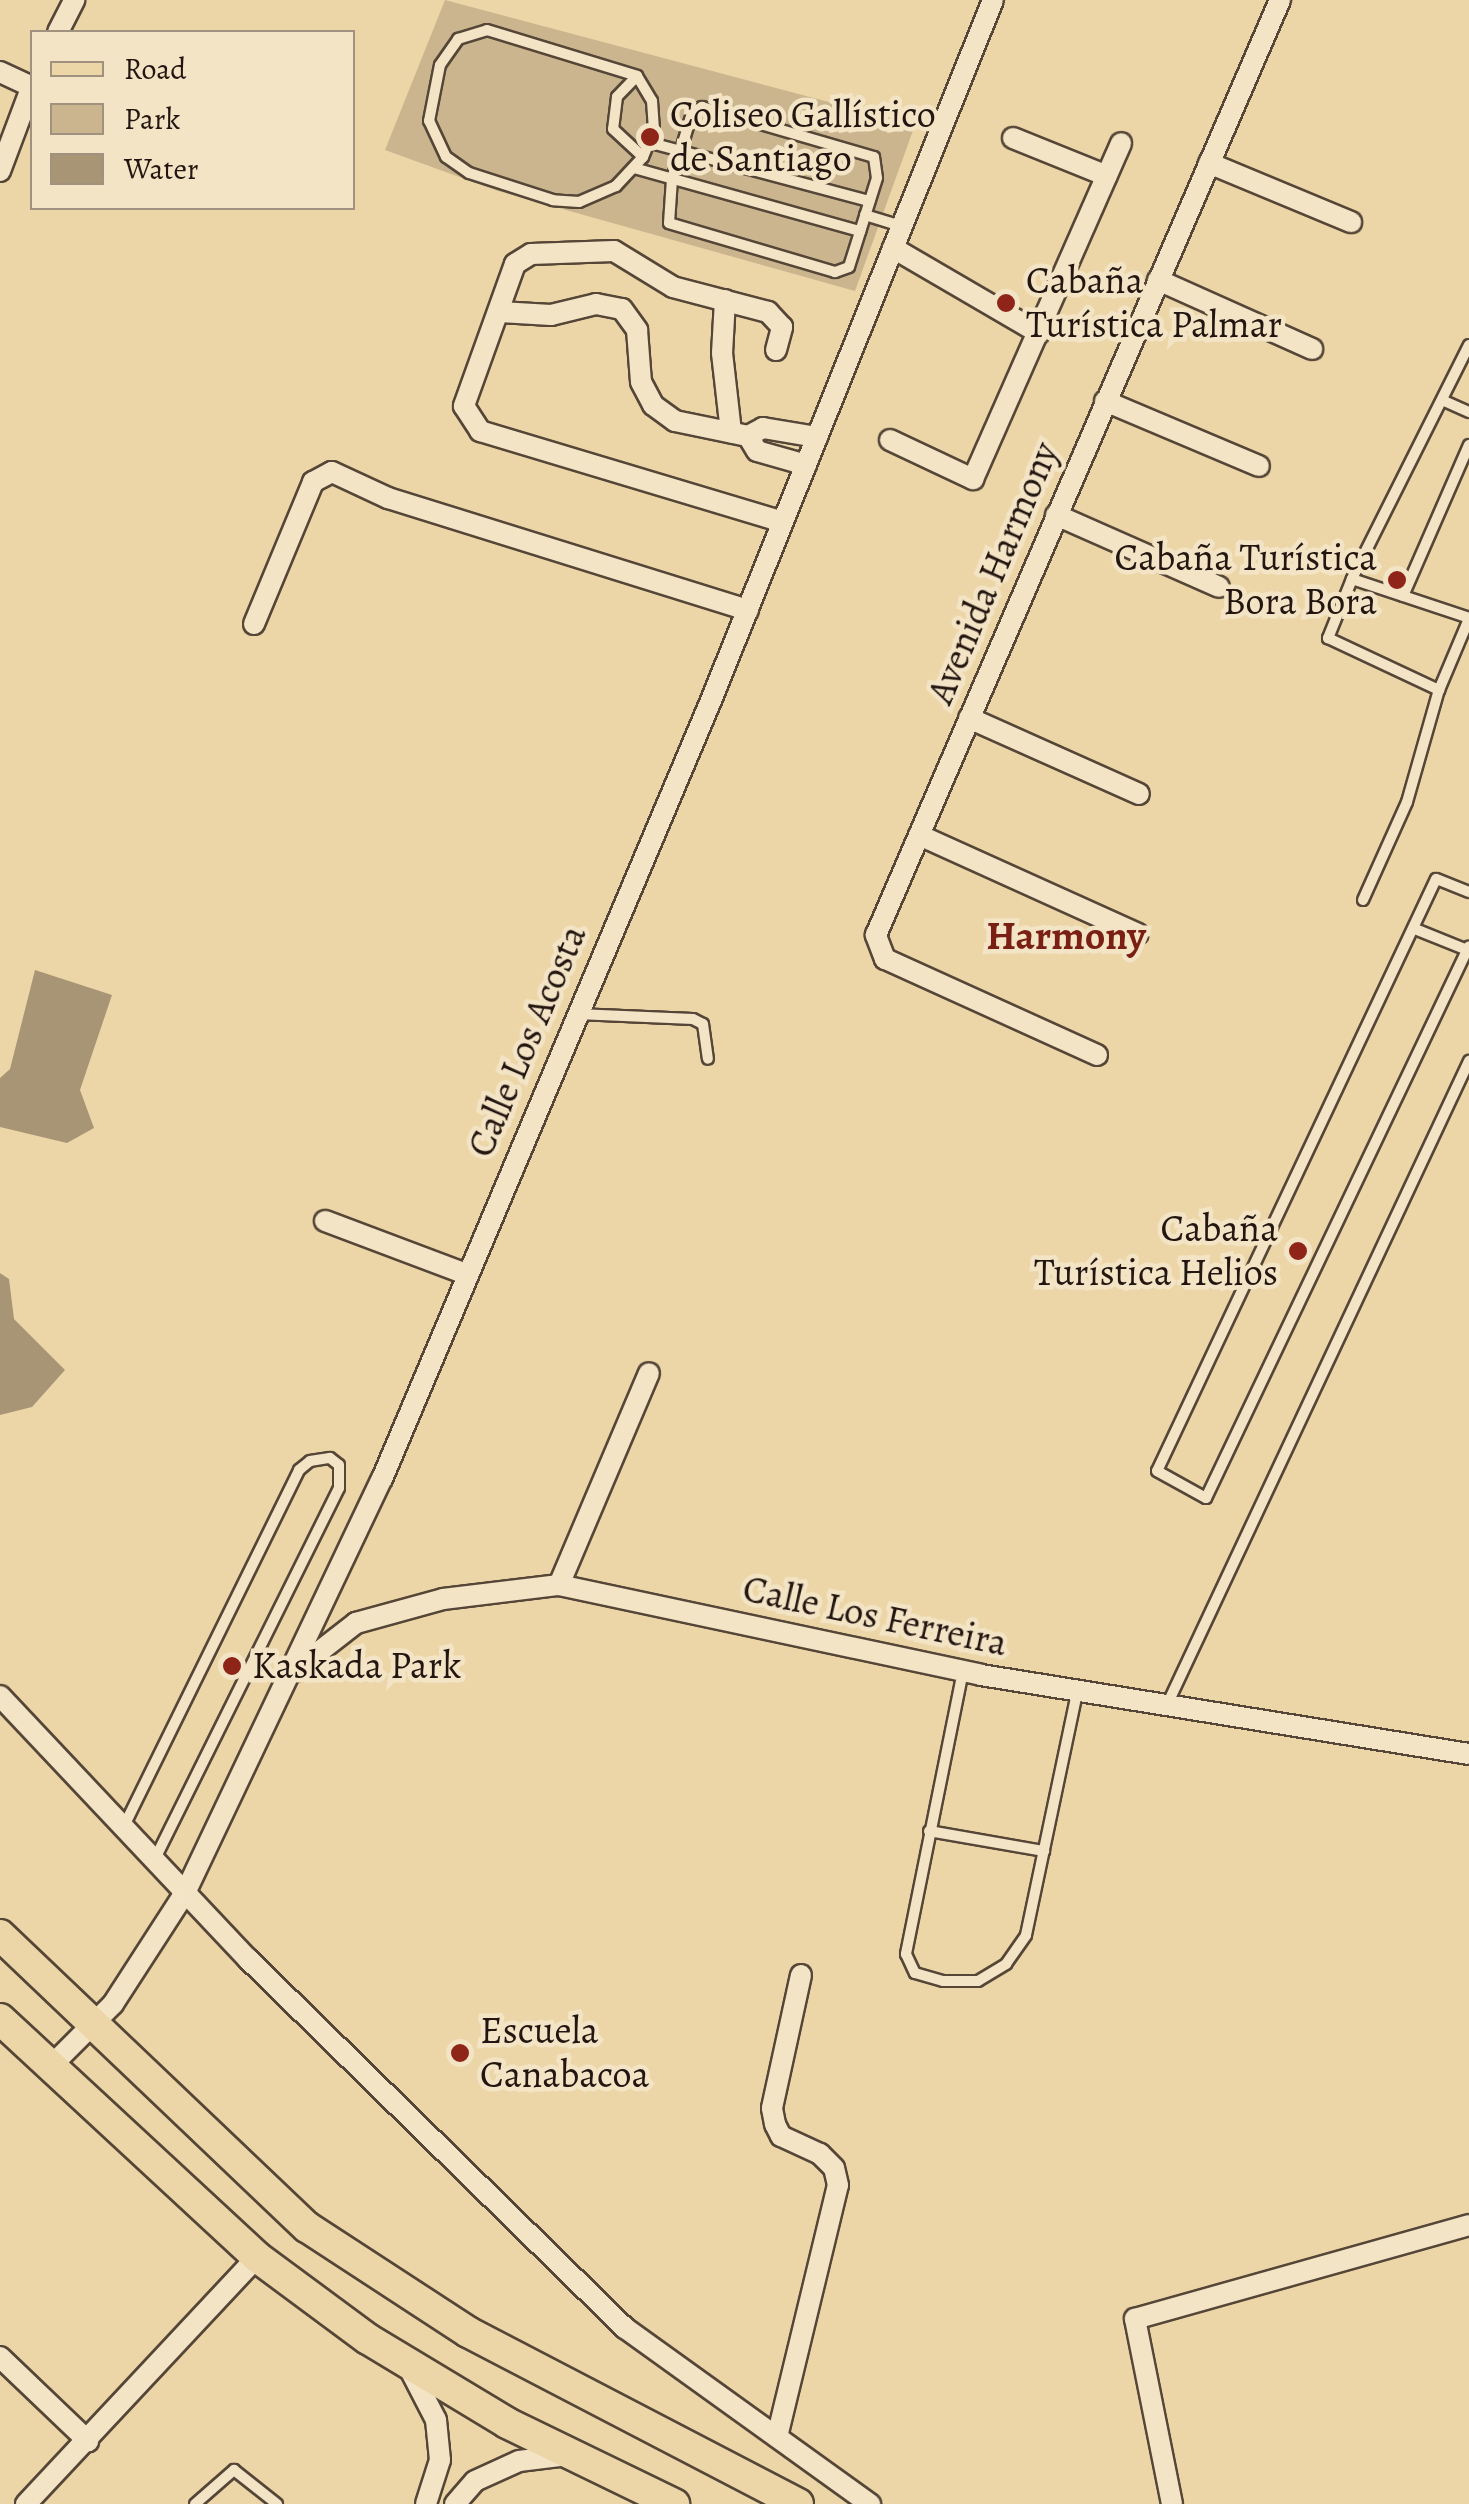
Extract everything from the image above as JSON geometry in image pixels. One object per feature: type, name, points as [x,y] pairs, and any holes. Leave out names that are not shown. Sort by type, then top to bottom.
[{"type":"main road","points":[[0,1935],[307,2226],[468,2332],[798,2504]]},
{"type":"main road","points":[[0,2018],[257,2258],[406,2362],[572,2454],[674,2504]]},
{"type":"street","points":[[59,30],[74,0]]},
{"type":"street","name":"Calle Los Acosta","points":[[50,2067],[94,2026],[186,1891],[382,1479],[748,610],[993,0]]},
{"type":"street","name":"Avenida Harmony","points":[[1097,1055],[878,953],[876,935],[1280,0]]},
{"type":"street","points":[[0,72],[30,85]]},
{"type":"street","points":[[0,170],[30,91]]},
{"type":"street","points":[[1013,138],[1107,176]]},
{"type":"street","points":[[890,440],[974,479],[1121,142]]},
{"type":"street","points":[[1209,163],[1351,222]]},
{"type":"street","points":[[893,248],[1039,333]]},
{"type":"street","points":[[776,350],[780,319],[672,287],[614,251],[570,249],[531,254],[515,264],[464,406],[480,431],[783,522]]},
{"type":"street","points":[[1158,280],[1312,349]]},
{"type":"street","points":[[724,300],[722,353],[740,434],[756,451],[806,465]]},
{"type":"street","points":[[500,312],[551,315],[596,304],[628,311],[637,330],[641,382],[653,405],[675,420],[740,434],[764,428],[817,437]]},
{"type":"street","points":[[1104,400],[1259,466]]},
{"type":"street","points":[[254,624],[314,482],[332,472],[388,498],[748,610]]},
{"type":"street","points":[[1056,515],[1219,587]]},
{"type":"street","points":[[969,718],[1139,794]]},
{"type":"street","points":[[919,835],[1138,934]]},
{"type":"street","points":[[325,1221],[466,1274]]},
{"type":"street","points":[[559,1585],[649,1373]]},
{"type":"street","name":"Calle Los Ferreira","points":[[288,1677],[356,1623],[443,1599],[559,1585],[963,1671],[1166,1708],[1469,1754]]},
{"type":"street","points":[[0,1696],[186,1891],[625,2328],[870,2504]]},
{"type":"street","points":[[777,2437],[838,2185],[834,2168],[820,2154],[781,2136],[772,2108],[802,1975]]},
{"type":"street","points":[[1172,2504],[1136,2319],[1469,2225]]},
{"type":"street","points":[[26,2504],[257,2258]]},
{"type":"street","points":[[0,2357],[88,2441]]},
{"type":"street","points":[[406,2362],[436,2420],[440,2460],[426,2504]]},
{"type":"street","points":[[455,2504],[474,2481],[519,2461],[572,2454]]},
{"type":"lane","points":[[474,31],[511,34],[637,76],[652,101],[650,143],[634,168],[602,196],[553,200],[469,173],[446,157],[429,121],[446,50],[474,31]]},
{"type":"lane","points":[[637,76],[617,97],[613,129],[643,158]]},
{"type":"lane","points":[[711,108],[862,150],[877,166],[849,267],[835,272],[668,223],[672,179],[681,152],[692,114],[711,108]]},
{"type":"lane","points":[[650,143],[869,201]]},
{"type":"lane","points":[[634,168],[860,231]]},
{"type":"lane","points":[[866,215],[902,226]]},
{"type":"lane","points":[[1440,690],[1328,638],[1352,579],[1469,347]]},
{"type":"lane","points":[[1442,400],[1469,412]]},
{"type":"lane","points":[[1403,596],[1469,445]]},
{"type":"lane","points":[[1352,579],[1469,618],[1440,690],[1408,802],[1363,900]]},
{"type":"lane","points":[[1415,928],[1468,948],[1206,1498],[1157,1471],[1436,879],[1469,892]]},
{"type":"lane","points":[[576,1014],[693,1019],[703,1024],[708,1059]]},
{"type":"lane","points":[[1166,1708],[1469,1061]]},
{"type":"lane","points":[[124,1826],[299,1470],[330,1458],[339,1465],[340,1488],[155,1858]]},
{"type":"lane","points":[[963,1671],[906,1954],[915,1973],[943,1981],[978,1981],[1006,1964],[1026,1935],[1077,1692]]},
{"type":"lane","points":[[929,1830],[1044,1851]]},
{"type":"lane","points":[[194,2504],[234,2470],[277,2504]]},
{"type":"green space","name":"Coliseo Gallístico de Santiago","points":[[445,0],[915,125],[855,291],[498,191],[385,150]]},
{"type":"water","points":[[35,970],[112,995],[80,1090],[94,1128],[67,1143],[0,1127],[0,1078],[10,1069]]},
{"type":"water","points":[[0,1273],[9,1279],[14,1319],[65,1370],[32,1407],[0,1415]]},
{"type":"place","name":"Coliseo Gallístico de Santiago","points":[[650,137]]},
{"type":"place","name":"Cabaña Turística Palmar","points":[[1006,303]]},
{"type":"place","name":"Cabaña Turística Bora Bora","points":[[1397,580]]},
{"type":"place","name":"Cabaña Turística Helios","points":[[1298,1251]]},
{"type":"place","name":"Kaskada Park","points":[[232,1666]]},
{"type":"place","name":"Escuela Canabacoa","points":[[460,2053]]},
{"type":"district","name":"Harmony","points":[[1066,936]]}]
